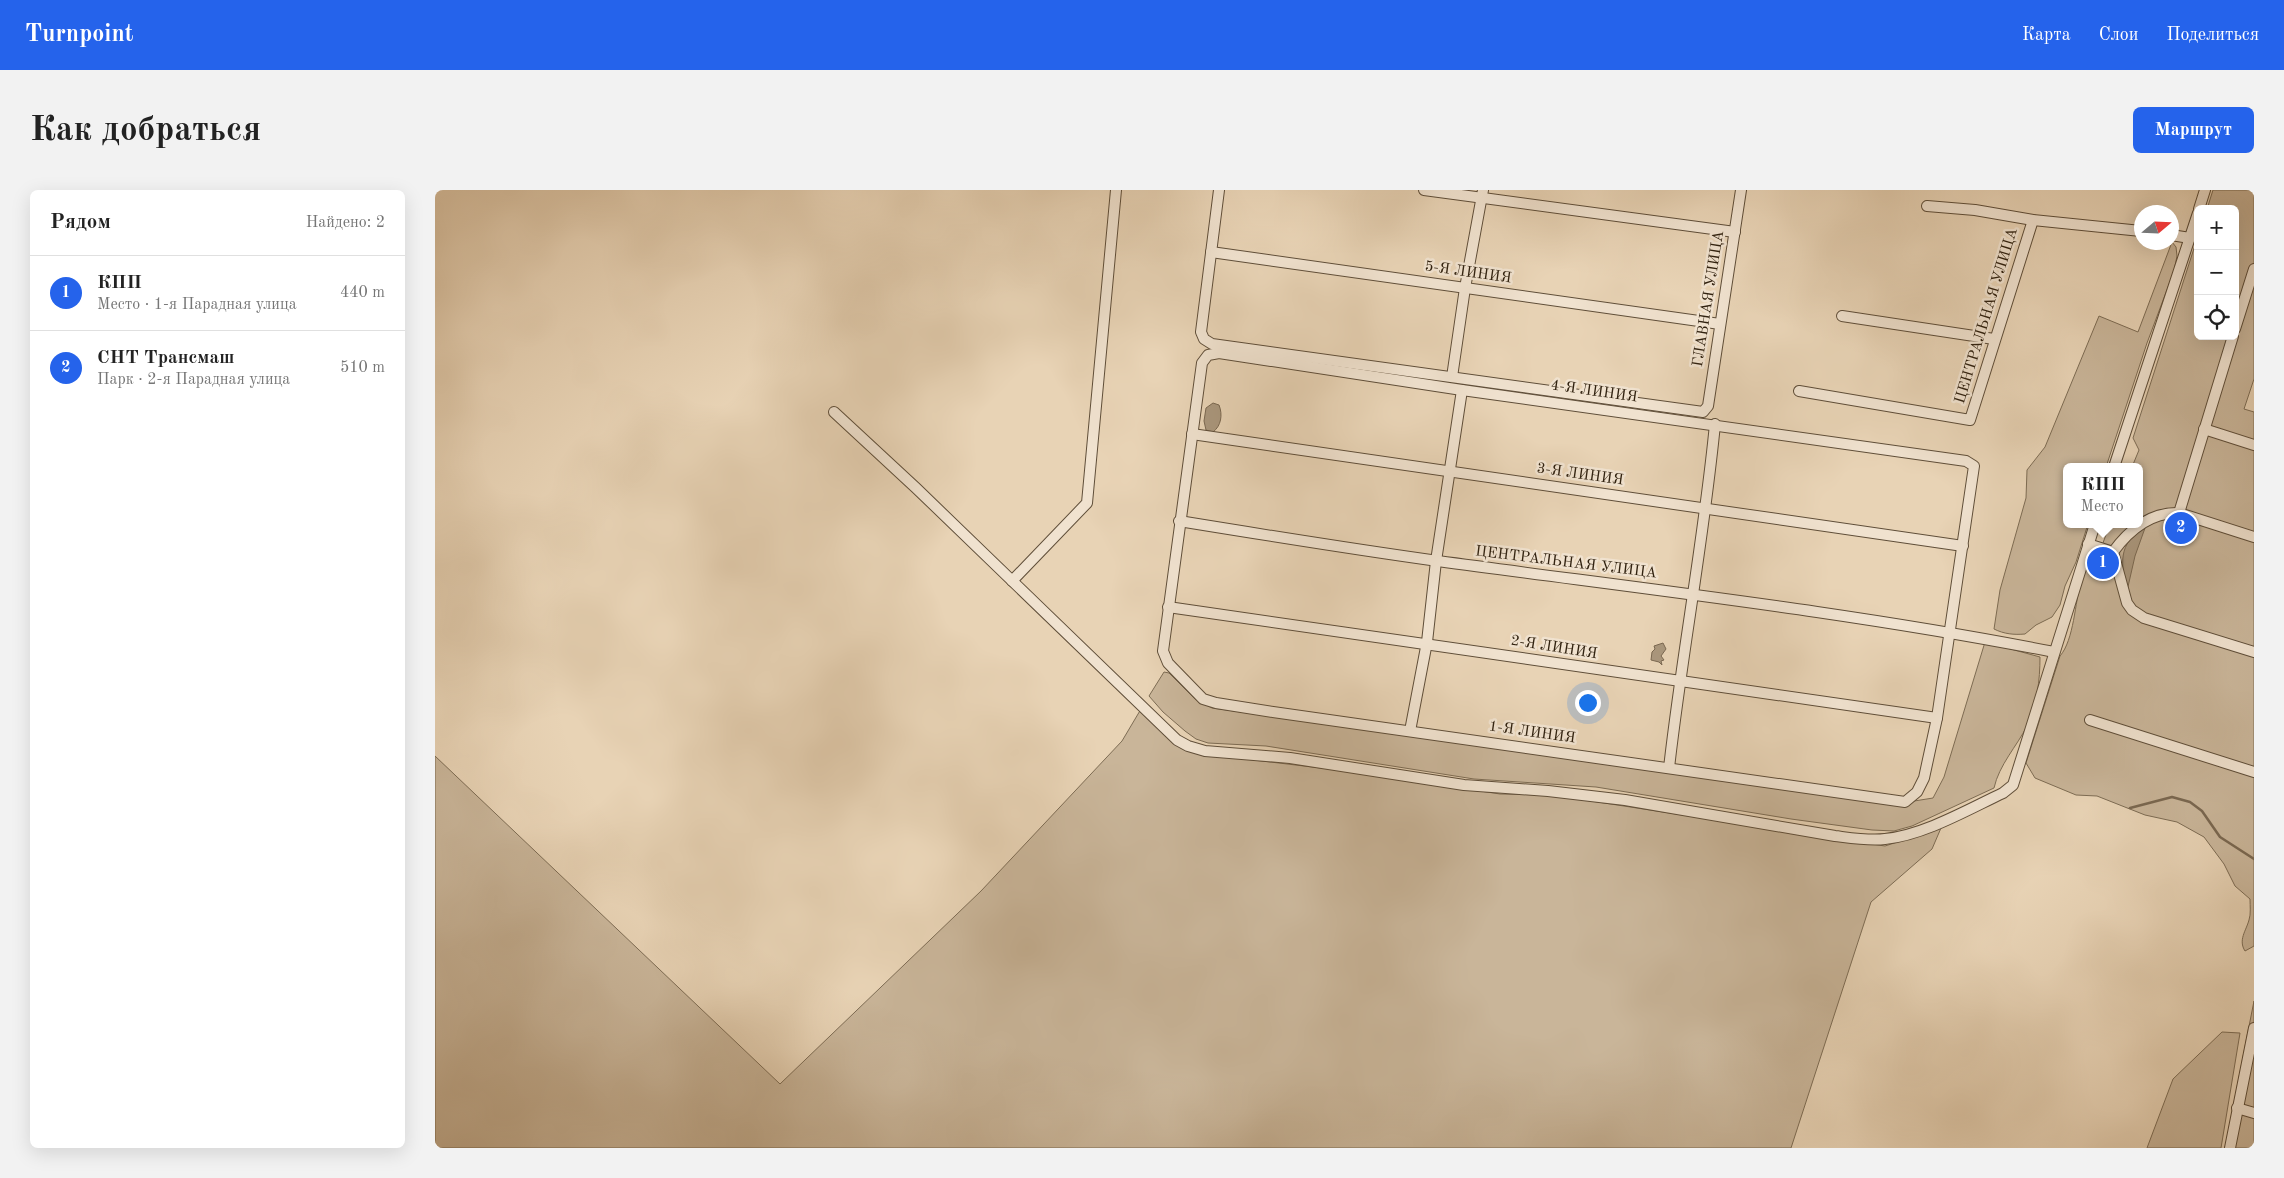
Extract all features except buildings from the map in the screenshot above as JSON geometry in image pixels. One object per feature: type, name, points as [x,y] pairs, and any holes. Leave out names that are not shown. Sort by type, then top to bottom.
[{"type":"street","points":[[1012,581],[1087,503],[1116,190]]},
{"type":"street","points":[[1219,190],[1201,332],[1205,339],[1212,344],[1453,377],[1465,288],[1483,194]]},
{"type":"street","points":[[1424,190],[1483,194],[1735,232]]},
{"type":"street","name":"ГЛАВНАЯ УЛИЦА","points":[[1453,377],[1703,412],[1708,406],[1741,190]]},
{"type":"street","points":[[2200,205],[2205,190]]},
{"type":"street","points":[[1927,206],[1975,210],[2033,220],[2134,230]]},
{"type":"street","name":"ЦЕНТРАЛЬНАЯ УЛИЦА","points":[[1799,391],[1970,420],[2033,220]]},
{"type":"street","points":[[2115,463],[2194,224]]},
{"type":"street","points":[[2179,236],[2189,238]]},
{"type":"street","name":"5-Я ЛИНИЯ","points":[[1211,252],[1721,324]]},
{"type":"street","points":[[2239,316],[2254,269]]},
{"type":"street","points":[[1842,316],[1994,339]]},
{"type":"street","points":[[2179,513],[2232,340]]},
{"type":"street","name":"4-Я ЛИНИЯ","points":[[1192,434],[1202,363],[1208,355],[1219,353],[1463,390],[1967,460],[1974,466],[1963,546]]},
{"type":"street","points":[[1410,731],[1427,642],[1436,561],[1463,390]]},
{"type":"street","points":[[834,412],[1177,740],[1187,746],[1205,751],[1290,758],[1464,785],[1548,791],[1625,800],[1860,839],[1883,840],[1918,831],[2003,793],[2013,784],[2094,528]]},
{"type":"street","points":[[1669,768],[1679,681],[1707,509],[1715,424]]},
{"type":"street","points":[[2204,429],[2254,445]]},
{"type":"street","points":[[1167,607],[1192,434]]},
{"type":"street","name":"3-Я ЛИНИЯ","points":[[1192,434],[1963,546]]},
{"type":"street","points":[[2143,522],[2162,514],[2179,513],[2254,537]]},
{"type":"street","name":"ЦЕНТРАЛЬНАЯ УЛИЦА","points":[[1179,521],[1436,561],[1694,594],[1949,633],[2054,652]]},
{"type":"street","points":[[2113,552],[2122,540],[2136,528]]},
{"type":"street","points":[[2089,544],[2113,552]]},
{"type":"street","points":[[1937,718],[1963,546]]},
{"type":"street","points":[[2113,552],[2124,596],[2132,610],[2145,618],[2254,652]]},
{"type":"street","name":"2-Я ЛИНИЯ","points":[[1167,607],[1427,642],[1528,660],[1937,718]]},
{"type":"street","name":"1-Я ЛИНИЯ","points":[[1167,607],[1163,651],[1168,663],[1203,699],[1216,703],[1410,731],[1905,802],[1917,792],[1924,778],[1937,718]]},
{"type":"street","points":[[2090,720],[2254,772]]},
{"type":"street","points":[[2230,1148],[2254,1028]]},
{"type":"street","points":[[2237,1108],[2254,1113]]},
{"type":"shaded area","points":[[2213,190],[2254,190],[2254,379],[2244,409],[2254,412],[2254,946],[2245,951],[2242,939],[2250,918],[2250,899],[2235,886],[2224,864],[2204,837],[2177,822],[2145,815],[2097,796],[2076,795],[2035,778],[2026,763],[2060,656],[2068,640],[2081,581],[2090,558],[2094,557],[2097,559],[2109,528],[2143,528],[2143,463],[2134,463],[2139,450],[2133,438],[2194,248],[2194,340],[2239,340],[2239,205],[2208,205]]},
{"type":"shaded area","points":[[2169,250],[2176,250],[2174,271],[2147,343],[2107,463],[2063,463],[2063,528],[2087,528],[2076,562],[2065,586],[2060,605],[2052,617],[2036,625],[2025,634],[2002,632],[1994,629],[2000,590],[2026,498],[2027,470],[2045,447],[2099,316],[2138,332]]},
{"type":"shaded area","points":[[1213,403],[1219,405],[1221,416],[1218,427],[1213,432],[1206,430],[1204,421],[1206,408]]},
{"type":"shaded area","points":[[2145,528],[2135,556],[2127,591],[2123,572],[2125,547],[2136,534]]},
{"type":"shaded area","points":[[1985,642],[2040,657],[2037,692],[2027,726],[2000,771],[1994,788],[1912,826],[1894,831],[1872,830],[1791,819],[1596,787],[1474,779],[1266,746],[1208,743],[1196,739],[1185,731],[1163,712],[1149,696],[1164,672],[1169,673],[1195,699],[1212,708],[1908,802],[1933,798],[1944,777]]},
{"type":"shaded area","points":[[1663,643],[1666,649],[1661,656],[1664,660],[1661,661],[1662,665],[1651,660],[1652,652],[1655,649],[1654,646]]},
{"type":"shaded area","points":[[1141,709],[1177,742],[1203,754],[1363,773],[1500,794],[1552,795],[1885,846],[1941,828],[1932,849],[1871,902],[1791,1148],[435,1148],[435,756],[780,1084],[981,891],[1122,741]]},
{"type":"shaded area","points":[[2254,1001],[2254,1148],[2225,1148]]},
{"type":"shaded area","points":[[2222,1032],[2240,1033],[2221,1148],[2147,1148],[2173,1079]]},
{"type":"waterway","points":[[2130,808],[2172,797],[2190,802],[2202,811],[2220,837],[2254,859]]},
{"type":"place","name":"СНТ Трансмаш","points":[[2181,528]]},
{"type":"place","name":"КПП","points":[[2103,563]]}]
